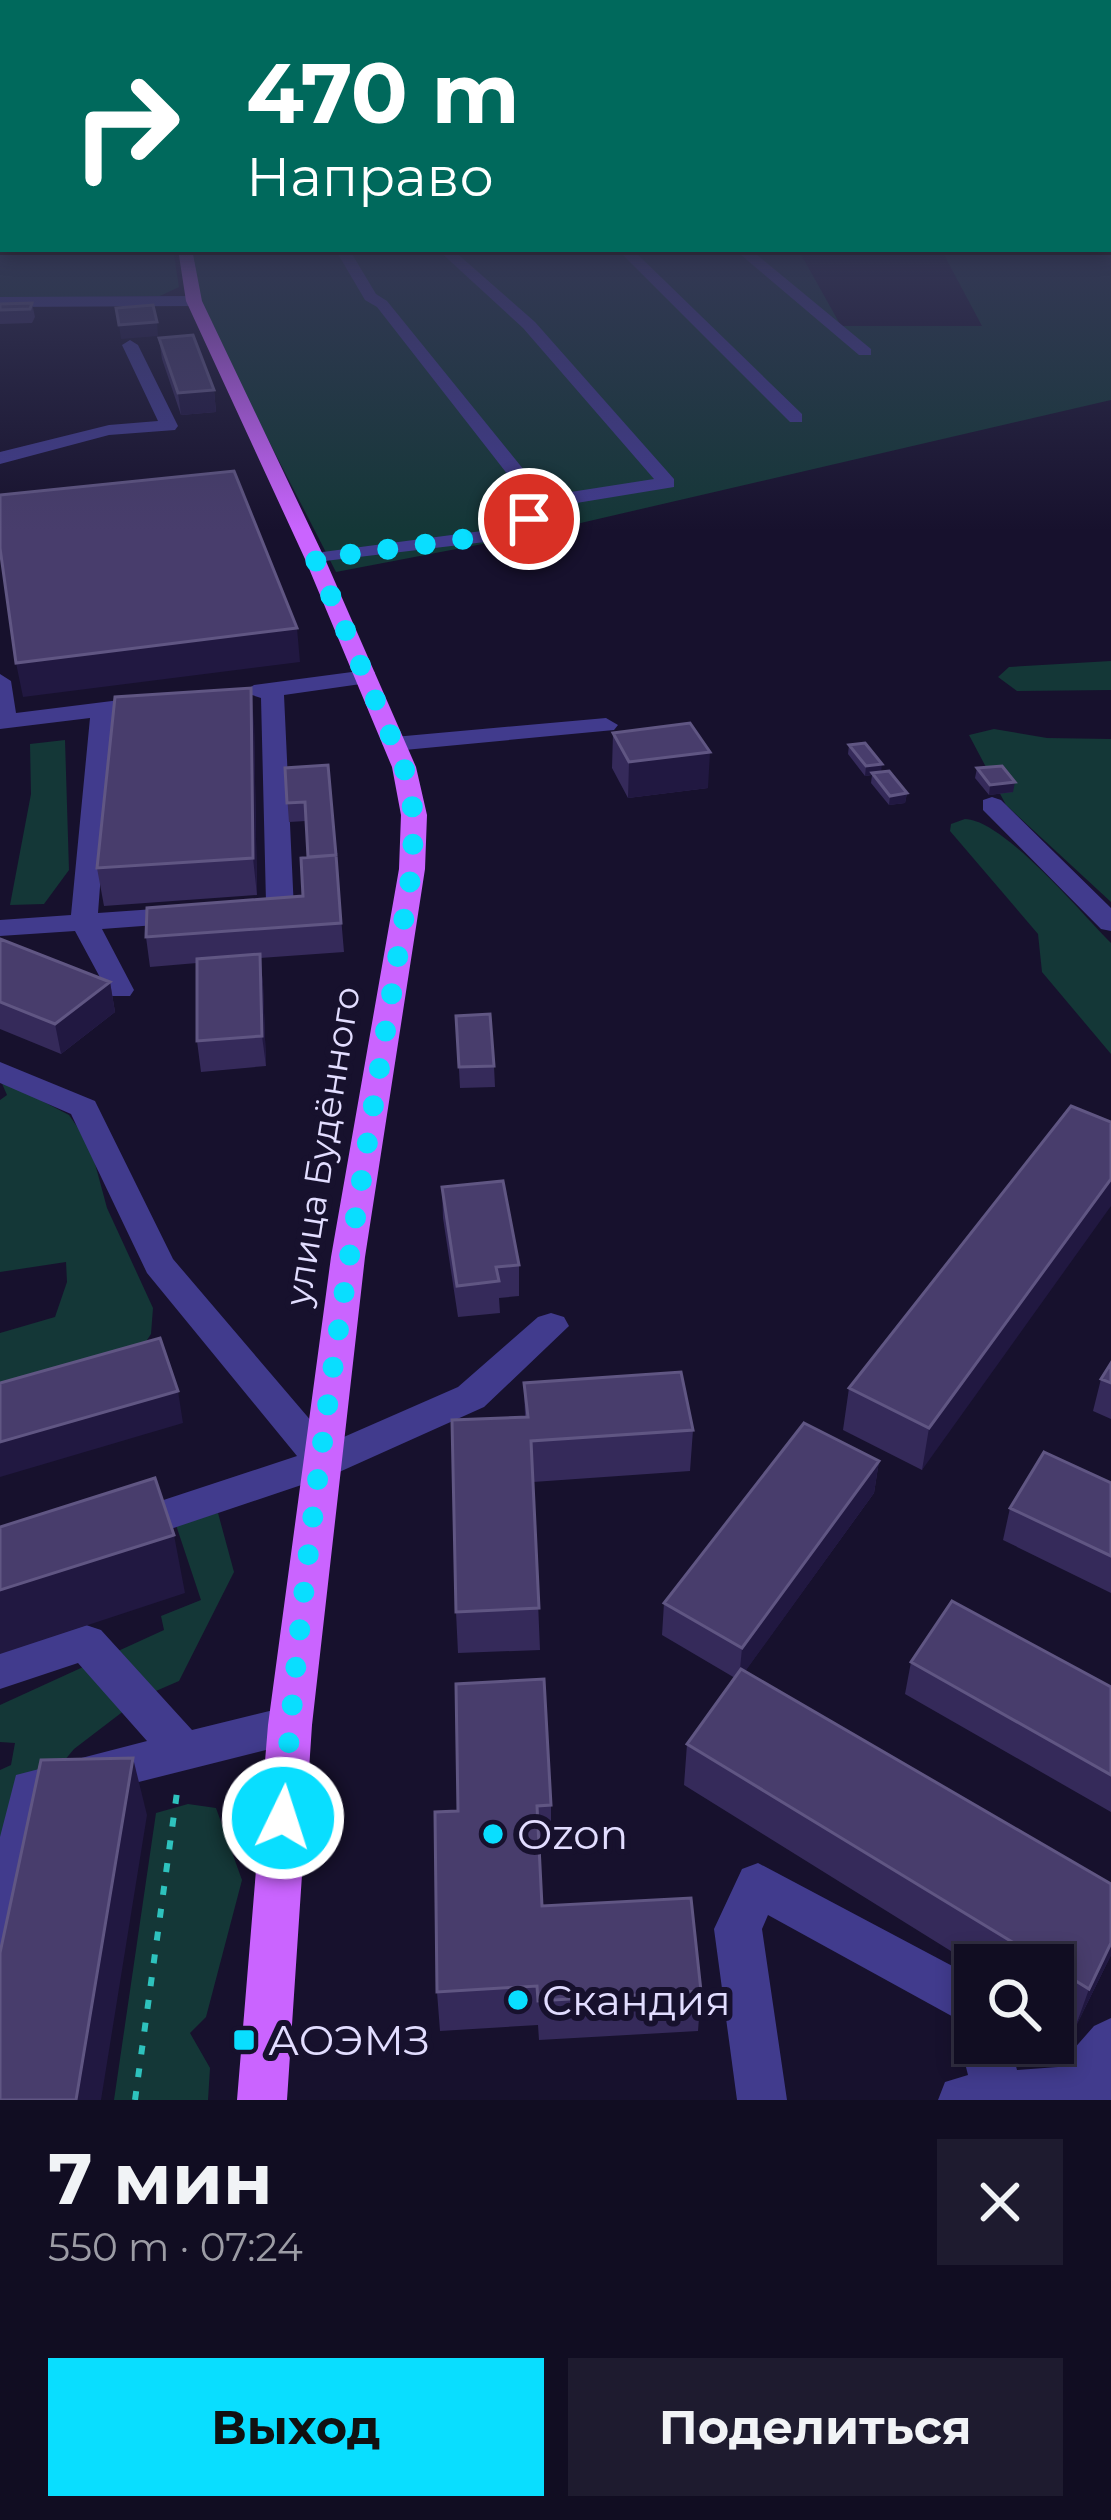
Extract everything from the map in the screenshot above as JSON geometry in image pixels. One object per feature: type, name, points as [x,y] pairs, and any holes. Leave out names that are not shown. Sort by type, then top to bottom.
[{"type":"main road","name":"улица Будённого","points":[[210,335],[367,676],[394,744],[414,815],[412,869],[348,1257],[290,1724],[262,2100]]},
{"type":"street","points":[[407,335],[540,503]]},
{"type":"street","points":[[315,559],[502,534],[529,519],[540,503],[668,483],[537,335]]},
{"type":"street","points":[[712,335],[796,418]]},
{"type":"street","points":[[845,335],[866,352]]},
{"type":"street","points":[[0,458],[110,430],[169,426],[130,345]]},
{"type":"street","points":[[230,695],[367,676]]},
{"type":"street","points":[[0,681],[2,721],[187,700]]},
{"type":"street","points":[[0,928],[280,910],[272,690]]},
{"type":"street","points":[[102,709],[84,921],[120,990]]},
{"type":"street","points":[[394,744],[606,725]]},
{"type":"street","points":[[992,805],[1111,923]]},
{"type":"street","points":[[0,1072],[84,1108],[159,1265],[324,1462]]},
{"type":"street","points":[[86,1541],[324,1462],[471,1396],[551,1325]]},
{"type":"street","points":[[0,1671],[86,1643],[183,1750]]},
{"type":"street","points":[[0,1953],[16,1793],[290,1724]]},
{"type":"street","points":[[762,2100],[738,1929],[758,1885],[954,1992]]},
{"type":"street","points":[[986,2064],[987,2099],[1081,2096],[1111,2043]]},
{"type":"path","points":[[135,2100],[183,1750]]},
{"type":"green space","points":[[214,335],[1111,335],[1111,400],[529,535],[336,572]]},
{"type":"green space","points":[[1111,661],[1111,690],[1017,691],[998,677],[1009,667]]},
{"type":"green space","points":[[994,729],[1047,738],[1111,739],[1111,902],[1006,805],[969,735]]},
{"type":"green space","points":[[65,740],[69,870],[44,904],[10,905],[31,794],[30,744]]},
{"type":"green space","points":[[965,819],[981,823],[1020,851],[1111,943],[1111,1054],[1042,972],[1038,934],[950,831],[951,824]]},
{"type":"green space","points":[[0,1079],[69,1115],[90,1145],[107,1208],[153,1308],[151,1334],[143,1346],[0,1394],[0,1333],[55,1317],[67,1282],[66,1262],[0,1272],[0,1100],[7,1095]]},
{"type":"green space","points":[[218,1513],[234,1572],[179,1681],[142,1697],[74,1749],[13,1822],[0,1904],[0,1770],[11,1765],[15,1743],[0,1742],[0,1705],[164,1630],[161,1616],[201,1600],[175,1522]]},
{"type":"green space","points":[[188,1804],[216,1808],[242,1880],[206,2017],[190,2033],[210,2068],[208,2100],[114,2100],[156,1813]]},
{"type":"building","points":[[193,335],[214,390],[178,393],[159,338]]},
{"type":"building","points":[[234,471],[297,628],[16,663],[0,548],[0,495]]},
{"type":"building","points":[[251,688],[253,858],[97,868],[115,697]]},
{"type":"building","points":[[690,723],[710,752],[629,762],[613,733]]},
{"type":"building","points":[[865,743],[882,764],[866,766],[849,745]]},
{"type":"building","points":[[328,765],[336,855],[308,857],[305,802],[287,803],[285,768]]},
{"type":"building","points":[[1002,766],[1015,782],[990,785],[977,768]]},
{"type":"building","points":[[889,771],[907,793],[890,796],[872,773]]},
{"type":"building","points":[[336,855],[341,923],[146,937],[147,908],[303,896],[301,858]]},
{"type":"building","points":[[0,939],[110,982],[55,1024],[0,1002]]},
{"type":"building","points":[[260,954],[262,1036],[197,1041],[197,959]]},
{"type":"building","points":[[490,1014],[494,1066],[459,1067],[456,1016]]},
{"type":"building","points":[[1071,1106],[1111,1122],[1111,1179],[929,1428],[849,1388]]},
{"type":"building","points":[[503,1181],[519,1265],[496,1267],[499,1281],[457,1286],[442,1187]]},
{"type":"building","points":[[160,1338],[178,1391],[0,1442],[0,1383]]},
{"type":"building","points":[[1111,1363],[1111,1383],[1101,1379]]},
{"type":"building","points":[[681,1372],[693,1430],[531,1441],[539,1608],[456,1612],[452,1420],[528,1417],[524,1383]]},
{"type":"building","points":[[804,1423],[879,1461],[742,1648],[664,1603]]},
{"type":"building","points":[[1044,1452],[1111,1483],[1111,1556],[1010,1508]]},
{"type":"building","points":[[155,1478],[174,1535],[0,1590],[0,1527]]},
{"type":"building","points":[[952,1601],[1111,1687],[1111,1775],[911,1662]]},
{"type":"building","points":[[741,1669],[1111,1884],[1111,1943],[1089,1989],[1074,1980],[1074,1944],[1016,1944],[687,1744]]},
{"type":"building","points":[[544,1679],[551,1805],[537,1806],[542,1906],[691,1898],[701,1991],[538,2001],[537,1986],[437,1992],[435,1812],[458,1811],[456,1684]]},
{"type":"building","points":[[133,1758],[76,2100],[0,2100],[0,1953],[41,1760]]},
{"type":"place","name":"Ozon","points":[[493,1834]]},
{"type":"place","name":"Скандия","points":[[518,2000]]},
{"type":"place","name":"АОЭМЗ","points":[[244,2040]]},
{"type":"route","points":[[283,1818],[290,1724],[348,1257],[412,869],[414,815],[404,767],[315,559],[502,534],[529,519]]}]
